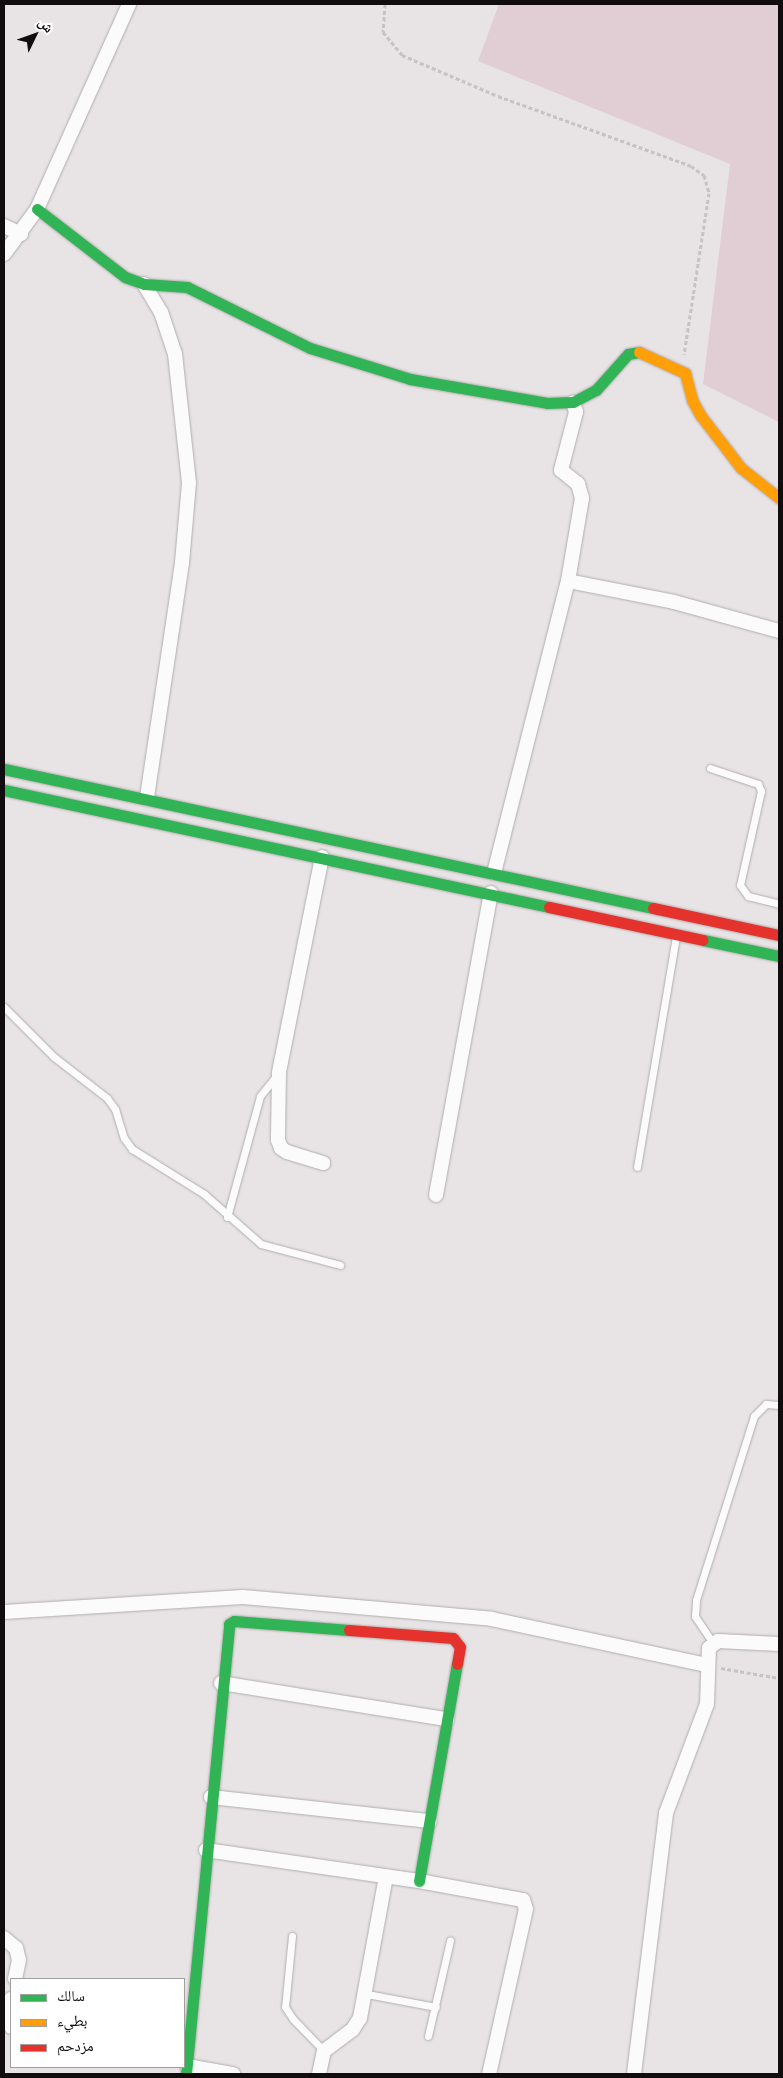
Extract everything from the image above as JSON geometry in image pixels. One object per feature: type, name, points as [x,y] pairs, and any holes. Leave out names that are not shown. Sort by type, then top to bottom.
[{"type":"street","points":[[4,254],[21,234],[37,209],[129,4]]},
{"type":"street","points":[[37,209],[99,260],[144,284],[187,287],[310,348],[410,379],[547,403],[573,402],[596,390],[628,354],[638,352],[682,370],[688,379],[692,400],[701,416],[741,468],[779,498]]},
{"type":"street","points":[[4,226],[21,234]]},
{"type":"street","points":[[144,284],[161,312],[175,354],[189,483],[182,563],[147,798]]},
{"type":"street","points":[[494,873],[568,581],[582,498],[578,484],[561,470],[576,412],[573,402]]},
{"type":"street","points":[[568,581],[674,602],[779,631]]},
{"type":"street","points":[[4,769],[147,798],[779,935]]},
{"type":"street","points":[[4,790],[779,956]]},
{"type":"street","points":[[322,857],[279,1073],[278,1140],[281,1148],[323,1163]]},
{"type":"street","points":[[436,1195],[491,893]]},
{"type":"street","points":[[4,1612],[243,1597],[492,1619],[706,1666]]},
{"type":"street","points":[[233,2074],[186,2070],[187,2040],[226,1628],[234,1622],[453,1638],[460,1647],[419,1881]]},
{"type":"street","points":[[634,2074],[666,1813],[707,1704],[706,1666],[713,1643],[779,1644]]},
{"type":"street","points":[[221,1684],[447,1719]]},
{"type":"street","points":[[211,1797],[430,1821]]},
{"type":"street","points":[[206,1850],[419,1881],[523,1900],[526,1904],[489,2074]]},
{"type":"street","points":[[319,2074],[324,2050],[353,2029],[360,2018],[367,1994],[386,1876]]},
{"type":"street","points":[[4,1938],[16,1948],[19,1960],[15,1978]]},
{"type":"lane","points":[[710,768],[758,784],[761,791],[740,885],[748,896],[779,904]]},
{"type":"lane","points":[[637,1167],[676,933]]},
{"type":"lane","points":[[4,1007],[54,1057],[107,1098],[115,1109],[124,1138],[132,1149],[204,1194],[227,1217],[273,1249],[340,1266]]},
{"type":"lane","points":[[227,1217],[260,1096],[279,1073]]},
{"type":"lane","points":[[713,1643],[695,1616],[696,1600],[754,1416],[766,1404],[779,1406]]},
{"type":"lane","points":[[292,1936],[285,2007],[293,2019],[324,2050]]},
{"type":"lane","points":[[428,2036],[450,1941]]},
{"type":"lane","points":[[367,1994],[436,2007]]},
{"type":"path","points":[[385,4],[382,32],[402,55],[498,96],[691,166],[704,175],[709,192],[682,370]]},
{"type":"path","points":[[706,1666],[779,1678]]},
{"type":"shaded area","points":[[499,4],[779,4],[779,422],[703,384],[730,164],[478,61]]},
{"type":"traffic: fast","points":[[37,209],[125,277],[144,284],[187,287],[310,348],[410,379],[547,403],[573,402],[596,390],[628,354],[639,352]]},
{"type":"traffic: fast","points":[[4,769],[653,908]]},
{"type":"traffic: fast","points":[[4,790],[549,907]]},
{"type":"traffic: fast","points":[[703,940],[779,956]]},
{"type":"traffic: fast","points":[[186,2074],[229,1624],[234,1621],[349,1630]]},
{"type":"traffic: fast","points":[[419,1881],[457,1664]]},
{"type":"traffic: slow","points":[[639,352],[685,373],[692,400],[701,416],[741,468],[779,498]]},
{"type":"traffic: jam","points":[[549,907],[703,940]]},
{"type":"traffic: jam","points":[[653,908],[779,935]]},
{"type":"traffic: jam","points":[[349,1630],[453,1638],[460,1647],[457,1664]]}]
